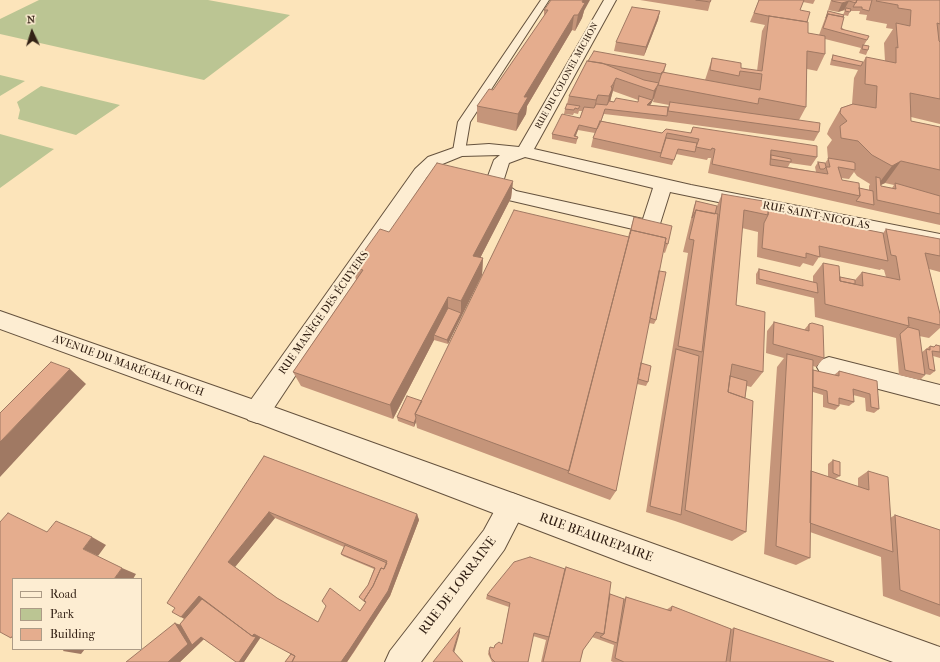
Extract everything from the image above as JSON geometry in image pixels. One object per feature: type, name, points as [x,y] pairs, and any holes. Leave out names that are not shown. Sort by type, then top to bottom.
[{"type":"street","name":"RUE DU COLONEL MICHON","points":[[524,152],[610,0]]},
{"type":"street","name":"RUE MANÈGE DES ÉCUYERS","points":[[257,412],[421,174],[434,161],[458,151],[489,149],[524,152]]},
{"type":"street","points":[[524,152],[502,160],[494,184],[510,195],[650,227],[662,184]]},
{"type":"street","name":"RUE SAINT-NICOLAS","points":[[524,152],[692,191],[940,241]]},
{"type":"street","name":"AVENUE DU MARÉCHAL FOCH","points":[[0,320],[257,412]]},
{"type":"street","points":[[829,367],[940,395]]},
{"type":"street","name":"RUE BEAUREPAIRE","points":[[257,412],[937,662]]},
{"type":"street","name":"RUE DE LORRAINE","points":[[401,662],[494,540],[512,507]]},
{"type":"lane","points":[[458,151],[464,122],[545,0]]},
{"type":"green space","points":[[39,0],[208,0],[290,15],[204,80],[0,34],[0,19]]},
{"type":"green space","points":[[0,75],[25,81],[0,96]]},
{"type":"green space","points":[[41,86],[120,105],[76,135],[18,119],[20,110],[17,102]]},
{"type":"green space","points":[[0,134],[54,149],[0,188]]},
{"type":"building","points":[[551,0],[583,0],[582,2],[585,3],[578,15],[574,15],[524,97],[528,97],[518,114],[477,106],[489,89],[493,90],[548,10],[544,10]]},
{"type":"building","points":[[696,0],[711,0],[710,2]]},
{"type":"building","points":[[759,0],[804,0],[800,10],[810,12],[807,22],[754,13]]},
{"type":"building","points":[[832,0],[857,0],[856,3],[849,1],[842,3]]},
{"type":"building","points":[[857,0],[872,0],[869,11],[862,9],[862,7],[853,7]]},
{"type":"building","points":[[940,0],[940,24],[937,23],[940,42],[940,99],[910,93],[911,121],[940,127],[940,170],[901,161],[892,166],[872,155],[858,141],[841,138],[840,126],[847,121],[840,113],[841,108],[853,104],[876,108],[877,86],[865,84],[866,57],[896,63],[896,47],[898,48],[896,23],[910,26],[911,10],[898,8],[898,5],[876,1]]},
{"type":"building","points":[[632,7],[660,11],[646,47],[616,42]]},
{"type":"building","points":[[846,8],[851,9],[850,12],[845,11]]},
{"type":"building","points":[[828,11],[844,15],[843,17],[828,14],[826,18]]},
{"type":"building","points":[[828,14],[844,17],[841,29],[869,36],[867,40],[823,28]]},
{"type":"building","points":[[769,16],[808,22],[808,33],[825,36],[825,54],[807,51],[806,107],[759,98],[758,104],[658,85],[662,72],[760,90],[762,74],[740,71],[739,76],[710,70],[712,58],[741,63],[741,68],[762,71]]},
{"type":"building","points":[[863,45],[869,46],[868,50],[862,49]]},
{"type":"building","points":[[594,51],[666,64],[662,74],[588,61]]},
{"type":"building","points":[[833,55],[863,62],[861,66],[832,60]]},
{"type":"building","points":[[587,61],[602,63],[644,80],[659,83],[654,91],[616,78],[611,86],[612,89],[609,96],[598,95],[596,100],[569,96]]},
{"type":"building","points":[[639,96],[652,100],[647,105],[668,107],[667,116],[605,109],[597,129],[579,125],[574,136],[578,137],[577,139],[552,134],[562,114],[580,118],[584,107],[594,108],[596,104],[607,105],[609,101],[614,102],[616,98],[638,102]]},
{"type":"building","points":[[670,102],[820,123],[819,132],[668,111]]},
{"type":"building","points":[[567,104],[580,106],[578,109],[575,108],[574,110],[565,109]]},
{"type":"building","points":[[600,121],[662,133],[666,129],[691,133],[693,127],[817,146],[817,157],[771,150],[770,165],[828,174],[826,167],[830,167],[828,158],[853,162],[855,163],[855,170],[838,167],[842,180],[859,183],[860,196],[712,164],[715,149],[712,148],[711,150],[696,147],[699,139],[667,133],[661,153],[593,138]]},
{"type":"building","points":[[666,138],[697,143],[695,152],[678,149],[674,160],[660,157]]},
{"type":"building","points":[[771,155],[791,159],[791,162],[771,159]]},
{"type":"building","points":[[818,162],[825,163],[826,167],[824,169],[820,169]]},
{"type":"building","points":[[437,163],[513,181],[473,256],[483,258],[461,301],[448,297],[390,405],[293,372],[363,270],[353,267],[380,229],[389,232]]},
{"type":"building","points":[[876,177],[880,178],[881,186],[896,189],[895,183],[940,196],[940,214],[877,200]]},
{"type":"building","points":[[859,188],[873,191],[874,205],[856,201],[860,196]]},
{"type":"building","points":[[722,194],[769,202],[768,215],[744,210],[736,305],[765,312],[763,372],[732,364],[728,392],[753,401],[746,532],[685,510]]},
{"type":"building","points":[[696,201],[717,206],[715,214],[696,210],[692,218]]},
{"type":"building","points":[[514,210],[629,237],[569,471],[415,414]]},
{"type":"building","points":[[696,210],[718,214],[702,352],[678,346],[694,240],[689,239]]},
{"type":"building","points":[[768,210],[883,233],[888,261],[819,246],[820,257],[806,253],[806,258],[762,248],[764,223],[768,215]]},
{"type":"building","points":[[634,217],[672,226],[668,244],[665,243],[666,238],[631,230],[630,234]]},
{"type":"building","points":[[886,229],[940,239],[940,256],[925,253],[940,314],[940,325],[908,317],[909,326],[825,304],[823,263],[839,266],[840,281],[863,286],[862,272],[900,280],[896,256],[891,255]]},
{"type":"building","points":[[631,230],[666,238],[616,491],[568,473]]},
{"type":"building","points":[[759,269],[817,283],[818,293],[759,279]]},
{"type":"building","points":[[659,271],[666,272],[656,320],[650,318]]},
{"type":"building","points":[[840,277],[855,280],[855,284],[840,281]]},
{"type":"building","points":[[448,308],[461,313],[447,340],[434,335]]},
{"type":"building","points":[[774,322],[809,331],[809,324],[812,323],[823,326],[824,358],[773,344]]},
{"type":"building","points":[[908,327],[919,330],[925,375],[905,370],[900,334]]},
{"type":"building","points":[[936,345],[940,346],[940,352],[932,351],[935,371],[929,369],[926,349],[930,350],[930,346],[934,347]]},
{"type":"building","points":[[676,349],[699,356],[681,515],[650,506]]},
{"type":"building","points":[[787,354],[813,360],[810,558],[776,546]]},
{"type":"building","points":[[51,362],[70,369],[0,442],[0,413]]},
{"type":"building","points":[[641,363],[651,366],[648,382],[638,379]]},
{"type":"building","points":[[813,370],[839,376],[839,371],[877,381],[879,409],[871,407],[870,394],[853,389],[854,402],[839,398],[839,406],[828,403],[827,391],[813,387]]},
{"type":"building","points":[[730,376],[747,381],[745,398],[728,392]]},
{"type":"building","points":[[407,396],[422,401],[415,414],[416,418],[414,423],[397,417]]},
{"type":"building","points":[[264,456],[417,514],[388,591],[341,662],[292,662],[295,656],[254,634],[252,636],[199,596],[181,617],[172,612],[175,608],[167,603]],"holes":[[[269,512],[387,561],[384,569],[381,568],[373,586],[364,600],[366,602],[360,611],[330,588],[322,601],[326,606],[318,622],[277,598],[228,562]]]},
{"type":"building","points":[[833,460],[840,462],[840,476],[833,473]]},
{"type":"building","points":[[811,471],[869,490],[868,471],[888,477],[893,552],[810,523]]},
{"type":"building","points":[[8,513],[47,532],[56,521],[92,537],[83,549],[122,568],[115,578],[12,578],[11,638],[0,632],[0,522]]},
{"type":"building","points":[[895,515],[940,530],[940,605],[900,590]]},
{"type":"building","points":[[345,545],[387,563],[384,569],[381,568],[373,586],[364,600],[365,602],[359,597],[368,585],[375,568],[341,554]]},
{"type":"building","points":[[530,557],[565,569],[549,637],[534,633],[528,662],[495,662],[491,658],[489,651],[490,647],[494,648],[499,642],[502,644],[510,603],[487,595],[514,562]]},
{"type":"building","points":[[566,567],[611,582],[604,634],[596,632],[583,650],[580,662],[543,662]]},
{"type":"building","points":[[610,594],[624,599],[617,643],[600,637],[604,634]]},
{"type":"building","points":[[626,597],[671,611],[672,606],[731,629],[726,662],[624,662],[615,658]]},
{"type":"building","points":[[202,599],[252,636],[256,637],[239,662],[236,662],[201,637],[192,645],[180,624]]},
{"type":"building","points":[[175,623],[188,644],[168,662],[126,662]]},
{"type":"building","points":[[460,628],[453,651],[463,662],[433,662]]},
{"type":"building","points":[[734,628],[834,662],[730,662]]},
{"type":"building","points":[[291,654],[295,656],[292,662],[285,662]]}]
